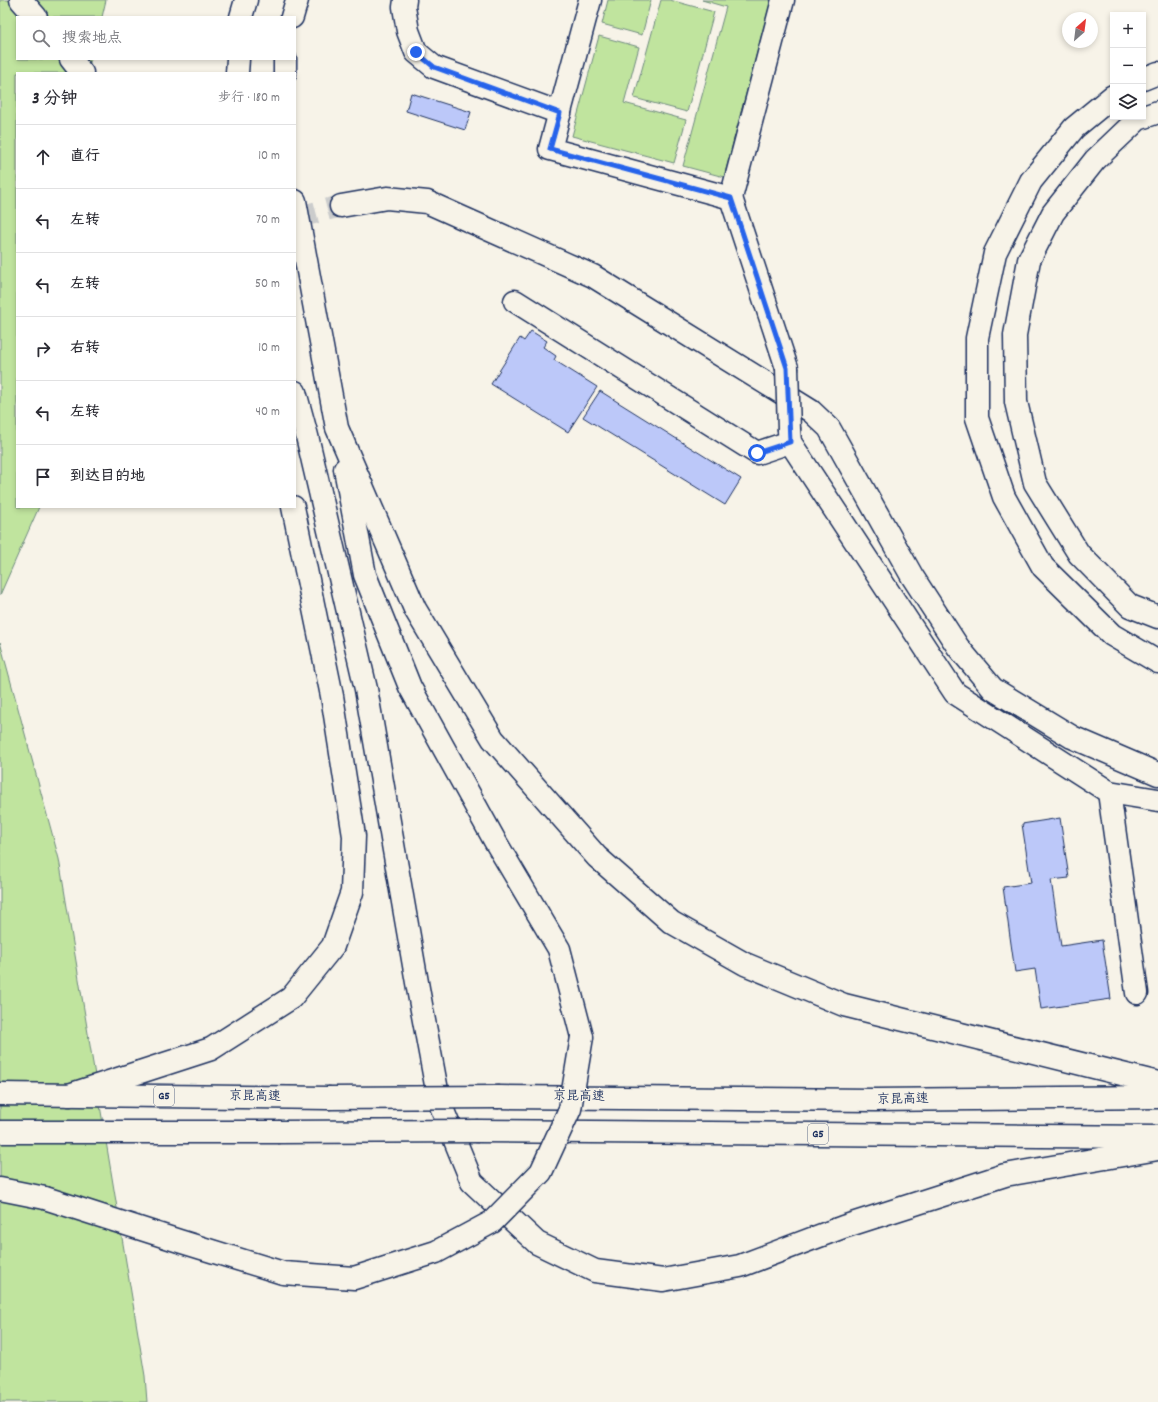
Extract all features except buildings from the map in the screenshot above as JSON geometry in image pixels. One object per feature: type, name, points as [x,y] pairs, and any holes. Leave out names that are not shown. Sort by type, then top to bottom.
[{"type":"main road","points":[[21,0],[35,16]]},
{"type":"main road","points":[[241,16],[246,0]]},
{"type":"main road","points":[[292,16],[297,0]]},
{"type":"main road","points":[[405,0],[404,7],[408,32],[416,52],[434,67],[560,113]]},
{"type":"main road","points":[[590,0],[550,149],[731,198]]},
{"type":"main road","points":[[783,0],[731,198],[787,368],[790,436],[955,693],[1109,792],[1158,800]]},
{"type":"main road","points":[[72,60],[81,72]]},
{"type":"main road","points":[[237,72],[238,60]]},
{"type":"main road","points":[[285,60],[285,72]]},
{"type":"main road","points":[[1146,78],[1158,73]]},
{"type":"main road","points":[[1110,98],[1074,128],[1031,181],[995,253],[976,338],[977,418],[1004,497],[1043,567],[1112,635],[1158,662]]},
{"type":"main road","points":[[1158,112],[1138,119],[1095,160],[1053,213],[1029,260],[1015,335],[1016,402],[1035,483],[1079,554],[1130,606],[1158,617]]},
{"type":"main road","points":[[341,206],[387,198],[427,202],[593,276],[811,411],[829,428],[912,576],[958,647],[993,689],[1072,737],[1158,774]]},
{"type":"main road","points":[[0,1189],[45,1198],[179,1241],[284,1272],[354,1278],[436,1252],[492,1222],[541,1172],[570,1109],[582,1036],[559,949],[495,841],[410,687],[365,575],[296,206]]},
{"type":"main road","points":[[515,301],[757,453],[790,436]]},
{"type":"main road","points":[[296,396],[307,436],[366,689],[417,986],[439,1101],[472,1182],[537,1243],[595,1271],[663,1280],[740,1266],[843,1227],[1005,1174],[1158,1149]]},
{"type":"main road","points":[[337,428],[415,609],[493,739],[597,857],[671,922],[745,964],[844,1005],[1158,1083]]},
{"type":"main road","points":[[69,1095],[211,1050],[291,998],[333,946],[352,892],[354,836],[332,696],[293,508]]},
{"type":"main road","points":[[1109,792],[1137,993]]},
{"type":"main road","name":"京昆高速","points":[[0,1094],[328,1098],[499,1096],[875,1100],[1158,1097]]},
{"type":"main road","name":"G5","points":[[0,1132],[478,1131],[1158,1136]]},
{"type":"green space","points":[[0,0],[106,0],[102,16],[16,16],[16,60],[91,60],[87,72],[16,72],[16,508],[39,508],[0,595]]},
{"type":"green space","points":[[608,0],[651,0],[642,35],[602,24]]},
{"type":"green space","points":[[661,0],[670,0],[714,12],[687,112],[634,98]]},
{"type":"green space","points":[[702,0],[771,0],[724,177],[683,166],[726,7]]},
{"type":"green space","points":[[599,36],[639,47],[624,103],[686,120],[674,163],[572,136]]},
{"type":"green space","points":[[0,642],[59,859],[145,1376],[147,1402],[0,1402]]},
{"type":"tunnel","points":[[296,218],[341,206]]},
{"type":"route","points":[[416,52],[434,67],[560,113],[550,149],[731,198],[787,368],[790,442],[757,453]]}]
